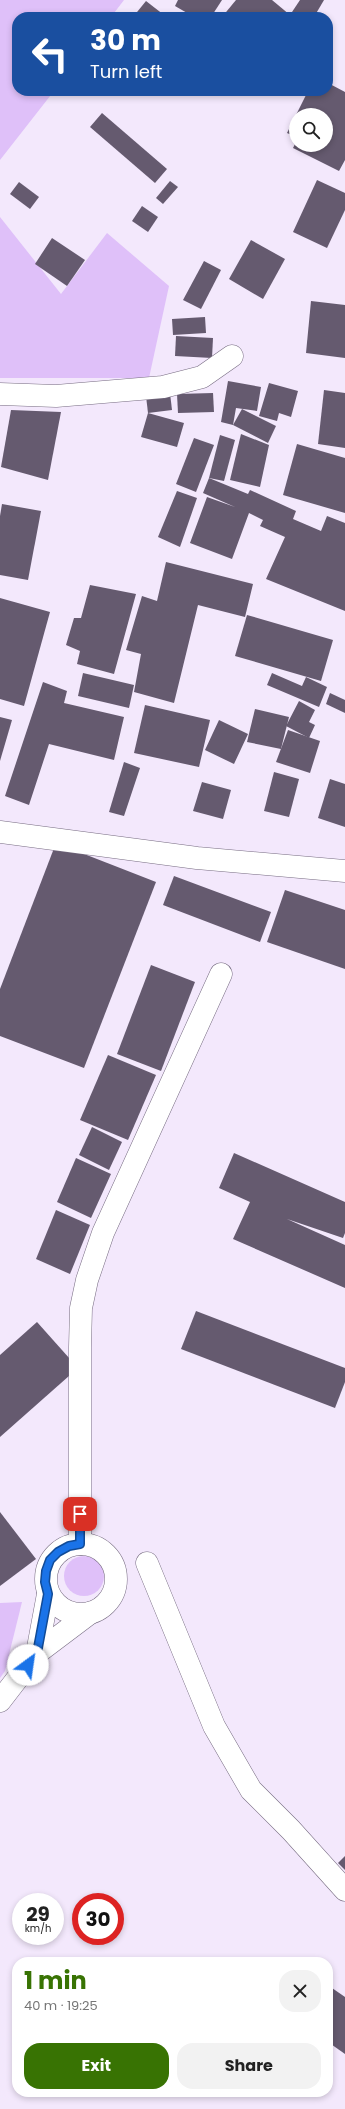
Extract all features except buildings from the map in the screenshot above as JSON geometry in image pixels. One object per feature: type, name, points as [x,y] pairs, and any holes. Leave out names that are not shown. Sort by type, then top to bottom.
[{"type":"street","points":[[0,394],[56,396],[163,387],[202,377],[232,356]]},
{"type":"street","points":[[0,832],[197,858],[345,871]]},
{"type":"street","points":[[80,1544],[80,1324],[81,1308],[87,1280],[103,1233],[221,974]]},
{"type":"street","points":[[0,1701],[37,1653],[90,1614],[100,1609],[114,1593],[116,1583],[115,1572],[110,1560],[102,1551],[92,1546],[80,1544],[69,1546],[58,1552],[50,1560],[46,1571],[45,1582],[48,1594],[55,1604],[65,1611],[77,1614],[90,1614]]},
{"type":"street","points":[[147,1563],[214,1726],[251,1790],[291,1830],[345,1890]]},
{"type":"street","points":[[37,1653],[48,1594]]},
{"type":"shaded area","points":[[0,0],[124,0],[115,12],[12,12],[12,96],[50,96],[0,160]]},
{"type":"shaded area","points":[[0,217],[61,294],[107,233],[169,286],[149,378],[0,378]]},
{"type":"shaded area","points":[[88,1556],[95,1559],[101,1565],[104,1576],[103,1584],[95,1593],[88,1596],[80,1596],[73,1593],[65,1584],[64,1572],[67,1565],[76,1557]]},
{"type":"shaded area","points":[[22,1602],[5,1671],[0,1678],[0,1603]]},
{"type":"route","points":[[28,1665],[37,1653],[48,1594],[45,1582],[46,1571],[50,1560],[58,1552],[69,1546],[80,1544],[80,1514]]}]
